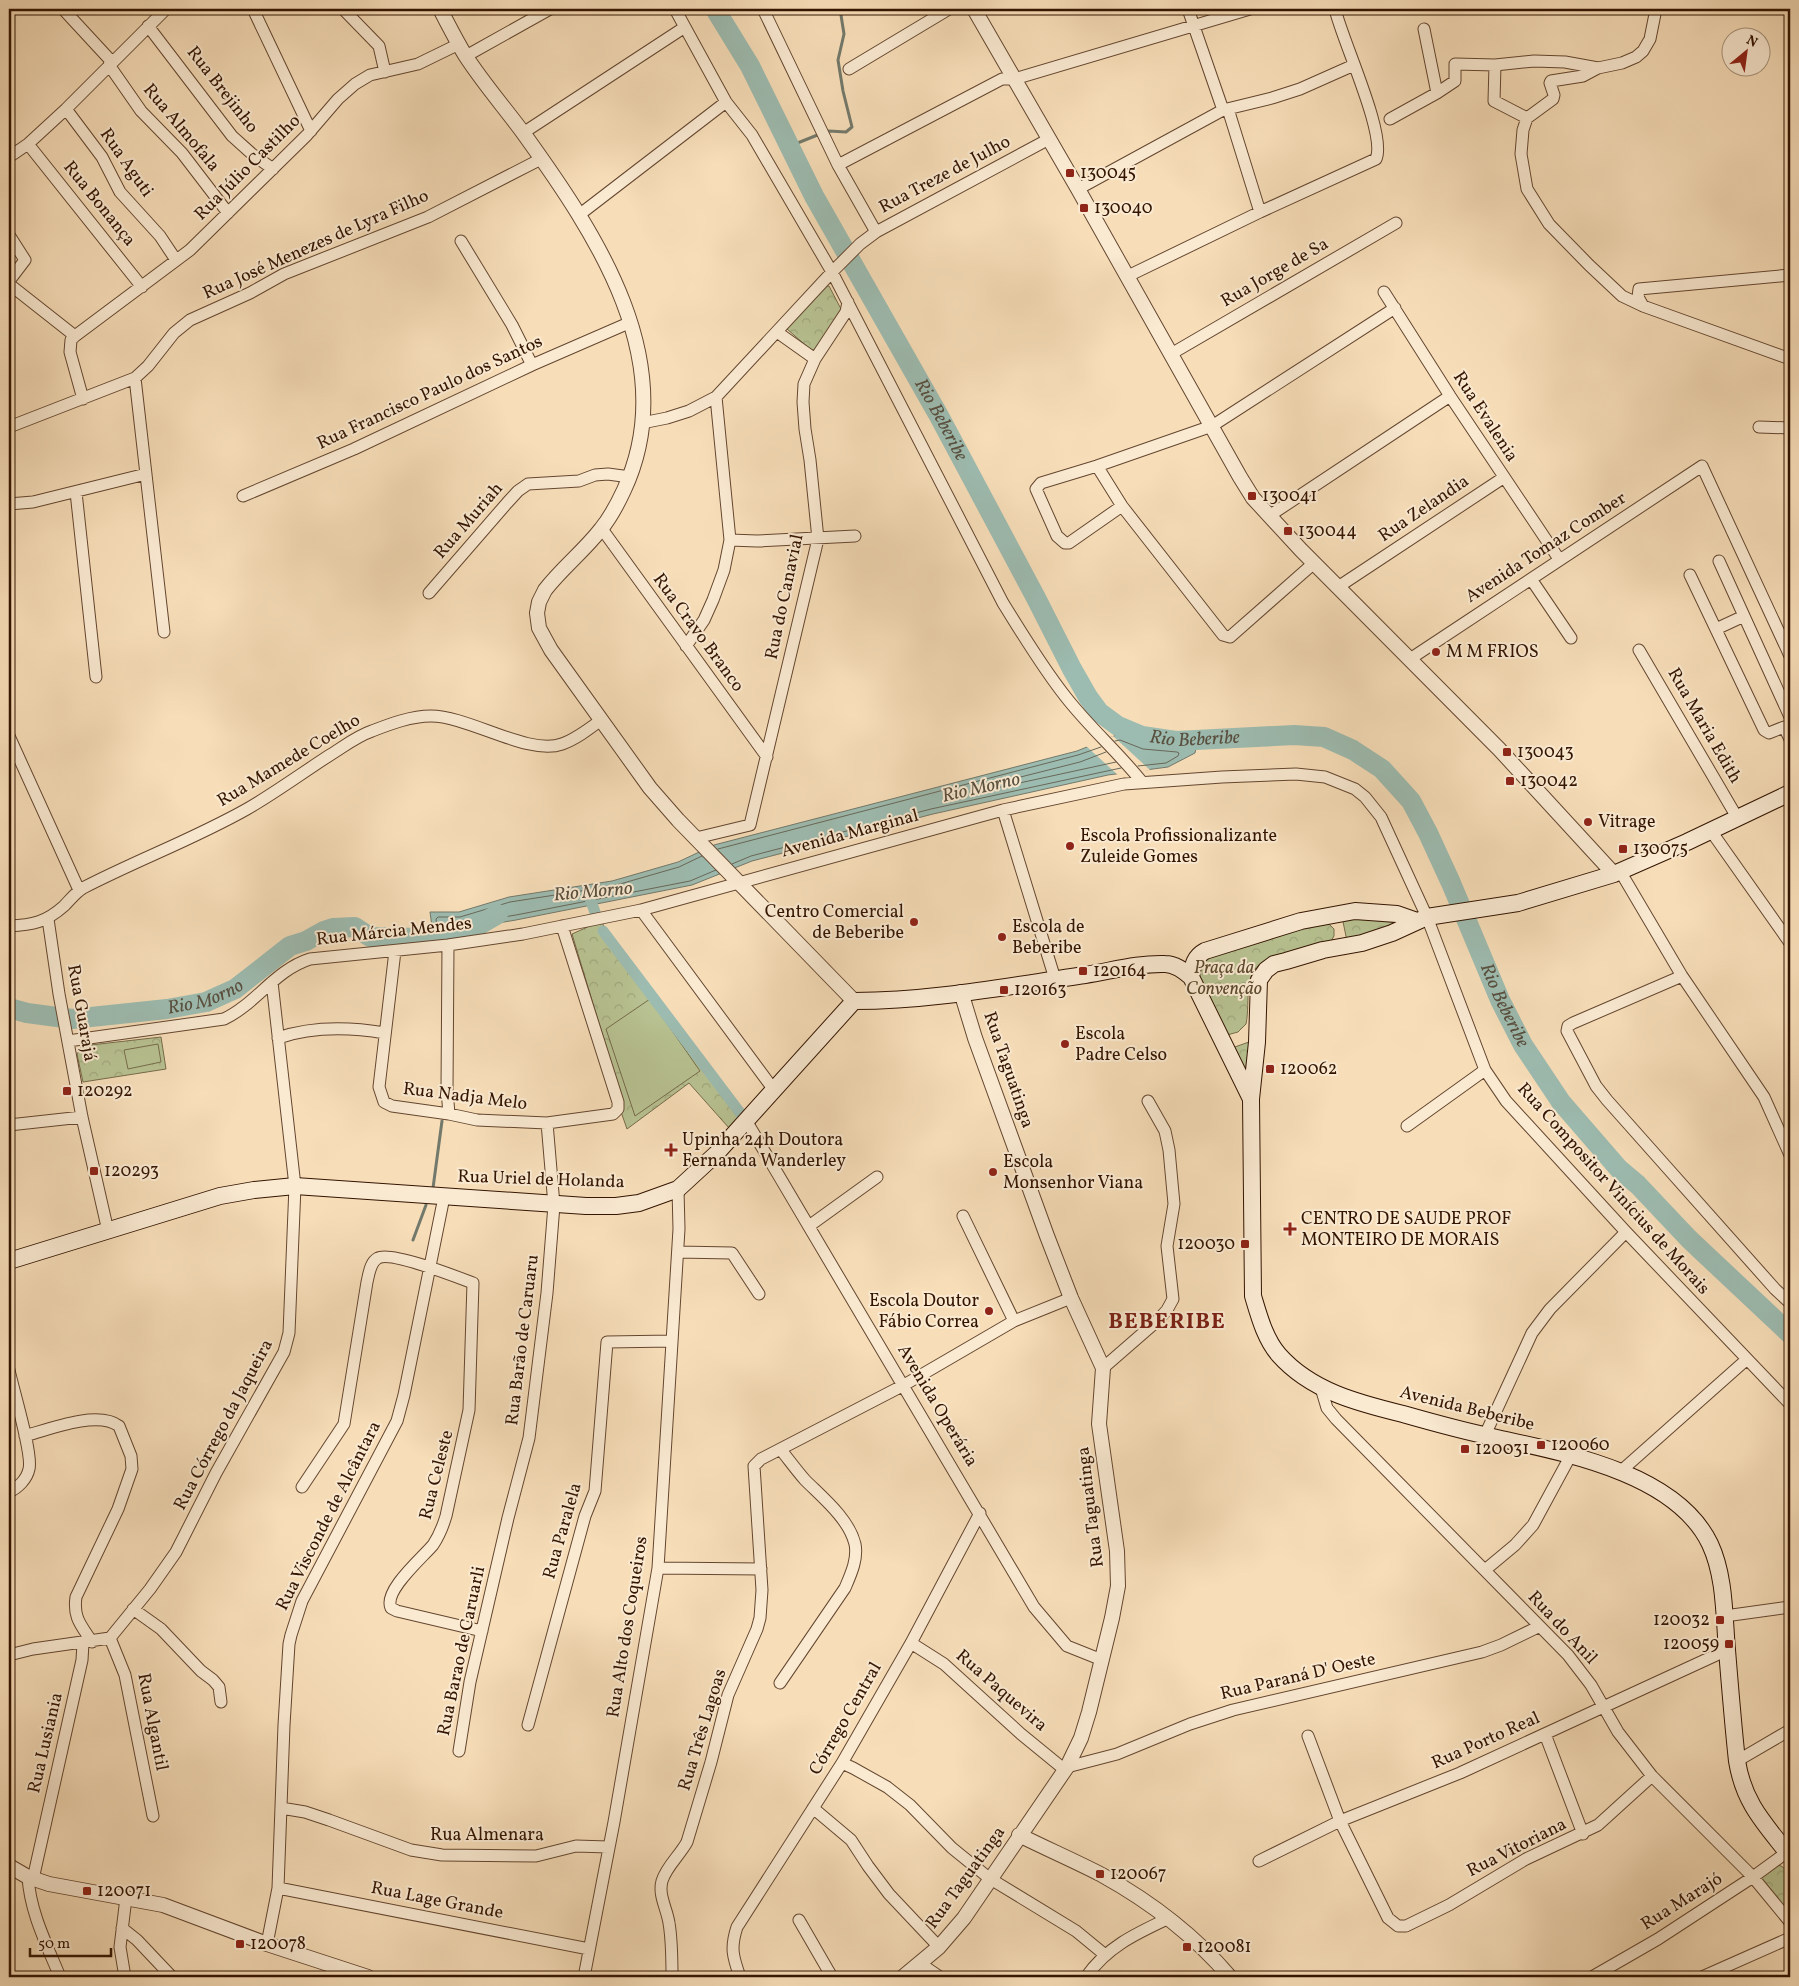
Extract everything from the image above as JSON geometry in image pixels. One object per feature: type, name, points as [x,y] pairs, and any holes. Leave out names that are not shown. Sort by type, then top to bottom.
[{"type":"main road","points":[[1191,977],[1193,964],[1198,955],[1205,951],[1300,920],[1355,911],[1397,914],[1422,919],[1445,916],[1518,903],[1617,873],[1738,819],[1790,793]]},
{"type":"main road","points":[[1355,911],[1368,921],[1370,928],[1362,943]]},
{"type":"main road","points":[[1362,943],[1392,934],[1422,919]]},
{"type":"main road","name":"Avenida Beberibe","points":[[1362,943],[1323,950],[1274,964],[1266,970],[1260,980],[1257,1042],[1250,1099],[1253,1296],[1260,1320],[1279,1355],[1294,1369],[1321,1388],[1364,1404],[1570,1455],[1622,1471],[1679,1505],[1696,1522],[1710,1544],[1716,1563],[1725,1616],[1740,1783],[1752,1806],[1789,1853]]},
{"type":"main road","points":[[854,1001],[891,1001],[1055,979],[1148,964],[1167,964],[1181,968],[1191,977]]},
{"type":"main road","name":"Avenida Beberibe","points":[[1191,977],[1250,1099]]},
{"type":"main road","name":"Rua Uriel de Holanda","points":[[9,1260],[220,1196],[295,1186],[554,1205],[616,1206],[639,1203],[678,1189],[716,1154],[747,1122],[854,1001]]},
{"type":"main road","points":[[1223,1044],[1234,1052],[1241,1053],[1248,1052],[1257,1042]]},
{"type":"street","name":"Rua Almofala","points":[[63,9],[110,64],[141,111],[182,153],[228,213]]},
{"type":"street","points":[[9,156],[28,144],[66,109],[166,9]]},
{"type":"street","points":[[253,9],[311,131]]},
{"type":"street","points":[[343,9],[379,46],[385,72]]},
{"type":"street","points":[[440,9],[462,50],[541,159],[579,215],[605,260],[631,322],[641,370],[642,422],[640,441],[630,477],[602,529],[545,590],[539,602],[537,613],[540,628],[550,650],[650,788],[734,878],[854,1001]]},
{"type":"street","name":"Rua Júlio Castilho","points":[[73,338],[190,250],[311,131],[355,84],[370,76],[418,64],[462,50],[550,9]]},
{"type":"street","points":[[675,9],[726,102],[752,135],[832,272],[1003,604],[1035,655],[1065,696],[1100,738],[1139,779]]},
{"type":"street","points":[[763,9],[838,165],[876,232]]},
{"type":"street","points":[[849,69],[949,9]]},
{"type":"street","points":[[974,9],[1253,498],[1314,563],[1499,749],[1617,873],[1682,976],[1764,1096],[1790,1155]]},
{"type":"street","points":[[1188,9],[1226,110],[1260,212]]},
{"type":"street","points":[[838,165],[1002,79],[1014,79],[1250,9]]},
{"type":"street","points":[[1128,276],[1260,212],[1373,162],[1377,157],[1379,147],[1368,105],[1339,28],[1335,9]]},
{"type":"street","points":[[1656,9],[1654,28],[1650,39],[1643,51],[1636,57],[1622,63],[1598,68],[1583,76],[1551,81],[1553,99],[1527,118],[1521,141],[1523,172],[1527,189],[1549,224],[1622,296],[1642,306],[1790,358]]},
{"type":"street","name":"Rua Brejinho","points":[[148,26],[232,136],[273,169]]},
{"type":"street","points":[[523,133],[685,27]]},
{"type":"street","points":[[1424,29],[1437,93]]},
{"type":"street","points":[[1390,119],[1455,81],[1455,64],[1495,65],[1534,61],[1565,62],[1598,68]]},
{"type":"street","points":[[1078,189],[1226,110],[1300,89],[1354,64]]},
{"type":"street","points":[[1495,65],[1494,101],[1527,118]]},
{"type":"street","points":[[579,215],[726,102]]},
{"type":"street","name":"Rua Aguti","points":[[66,109],[102,157],[120,192],[160,236],[176,260]]},
{"type":"street","name":"Rua Treze de Julho","points":[[642,422],[668,418],[689,411],[716,396],[778,332],[847,256],[876,232],[1049,139]]},
{"type":"street","name":"Rua Bonança","points":[[28,144],[142,286]]},
{"type":"street","name":"Rua José Menezes de Lyra Filho","points":[[9,427],[135,378],[148,366],[174,333],[190,320],[250,293],[284,274],[428,216],[541,159]]},
{"type":"street","name":"Rua Jorge de Sa","points":[[1171,354],[1396,223]]},
{"type":"street","points":[[9,235],[24,260],[9,282],[73,338],[70,352],[83,399]]},
{"type":"street","points":[[461,241],[512,325],[532,365]]},
{"type":"street","points":[[1642,306],[1638,297],[1639,289],[1790,275]]},
{"type":"street","name":"Rua Evalenia","points":[[1384,292],[1450,396],[1559,559]]},
{"type":"street","name":"Rua do Canavial","points":[[700,842],[750,825],[818,539],[802,402],[804,384],[815,359],[846,312],[848,302]]},
{"type":"street","points":[[1122,506],[1069,543],[1061,541],[1057,536],[1037,493],[1038,486],[1041,483],[1097,466],[1212,426],[1395,308]]},
{"type":"street","name":"Rua Francisco Paulo dos Santos","points":[[243,496],[354,449],[532,365],[631,322]]},
{"type":"street","points":[[778,332],[815,359]]},
{"type":"street","points":[[135,378],[164,632]]},
{"type":"street","points":[[686,646],[704,620],[713,600],[724,570],[730,540],[716,396]]},
{"type":"street","points":[[1269,516],[1450,396]]},
{"type":"street","points":[[1759,427],[1790,428]]},
{"type":"street","points":[[1097,466],[1122,506],[1219,632],[1226,637],[1230,637],[1314,563]]},
{"type":"street","name":"Avenida Tomaz Comber","points":[[1410,659],[1702,466],[1790,656]]},
{"type":"street","points":[[9,504],[33,502],[146,474]]},
{"type":"street","name":"Rua Muriah","points":[[429,593],[507,502],[528,484],[579,481],[608,474],[630,477]]},
{"type":"street","name":"Rua Zelandia","points":[[1338,587],[1504,478]]},
{"type":"street","points":[[76,492],[96,677]]},
{"type":"street","name":"Rua Cravo Branco","points":[[602,529],[767,757]]},
{"type":"street","points":[[730,540],[818,539],[855,536]]},
{"type":"street","points":[[1719,561],[1788,722],[1790,739]]},
{"type":"street","points":[[1690,575],[1764,730],[1769,733],[1788,722]]},
{"type":"street","points":[[1530,579],[1571,638]]},
{"type":"street","points":[[1716,629],[1744,616]]},
{"type":"street","name":"Rua Maria Edith","points":[[1639,650],[1738,819]]},
{"type":"street","name":"Rua Mamede Coelho","points":[[9,926],[27,925],[48,919],[79,890],[118,870],[210,829],[248,808],[369,732],[396,722],[432,716],[477,726],[526,743],[547,747],[568,741],[601,720]]},
{"type":"street","points":[[9,736],[79,890]]},
{"type":"street","name":"Avenida Marginal","points":[[734,878],[1003,810],[1139,779],[1296,774],[1325,777],[1355,789],[1366,797],[1381,817],[1422,919]]},
{"type":"street","points":[[1003,810],[1055,979]]},
{"type":"street","points":[[1711,831],[1790,943]]},
{"type":"street","name":"Rua Márcia Mendes","points":[[68,1041],[224,1019],[238,1013],[272,982],[299,962],[310,959],[448,945],[562,926],[641,910],[734,878]]},
{"type":"street","points":[[641,910],[774,1090]]},
{"type":"street","name":"Rua Guarajá","points":[[48,919],[59,994],[82,1116],[87,1164],[108,1231]]},
{"type":"street","name":"Rua Compositor Vinícius de Morais","points":[[1422,919],[1485,1070],[1506,1101],[1626,1232],[1790,1404]]},
{"type":"street","name":"Rua Nadja Melo","points":[[385,1033],[379,1087],[384,1102],[392,1106],[477,1120],[547,1123],[613,1114],[618,1109],[618,1102],[562,926]]},
{"type":"street","points":[[448,945],[447,1090],[449,1114]]},
{"type":"street","points":[[278,1038],[299,1031],[327,1029],[357,1028],[385,1033],[394,951]]},
{"type":"street","points":[[1682,976],[1573,1023],[1568,1026],[1567,1032],[1596,1086],[1607,1100],[1775,1289],[1790,1303]]},
{"type":"street","name":"Rua Córrego da Jaqueira","points":[[110,1638],[176,1552],[216,1473],[284,1352],[289,1334],[295,1186],[272,982]]},
{"type":"street","name":"Rua Taguatinga","points":[[903,1977],[921,1964],[939,1947],[964,1918],[989,1878],[1066,1768],[1086,1721],[1114,1611],[1118,1586],[1118,1569],[1100,1424],[1103,1368],[1071,1298],[975,1038],[961,992]]},
{"type":"street","points":[[1407,1126],[1485,1070]]},
{"type":"street","points":[[1103,1368],[1157,1321],[1167,1310],[1173,1299],[1168,1246],[1174,1204],[1169,1150],[1166,1131],[1148,1100]]},
{"type":"street","points":[[9,1125],[82,1116]]},
{"type":"street","name":"Avenida Operária","points":[[747,1122],[980,1513],[1026,1594],[1067,1646],[1102,1660]]},
{"type":"street","name":"Rua Barão de Caruaru","points":[[499,1558],[529,1438],[547,1293],[554,1205],[547,1123]]},
{"type":"street","points":[[809,1226],[877,1177]]},
{"type":"street","name":"Rua Alto dos Coqueiros","points":[[584,1977],[658,1568],[678,1252],[678,1189]]},
{"type":"street","name":"Rua Visconde de Alcântara","points":[[268,1944],[278,1888],[281,1850],[281,1808],[289,1644],[302,1601],[397,1421],[404,1395],[444,1197]]},
{"type":"street","points":[[963,1216],[1014,1321]]},
{"type":"street","points":[[1485,1435],[1532,1333],[1550,1309],[1626,1232]]},
{"type":"street","points":[[678,1252],[732,1254],[759,1294]]},
{"type":"street","points":[[302,1486],[344,1424],[371,1266],[377,1258],[386,1256],[430,1267]]},
{"type":"street","name":"Rua Celeste","points":[[430,1267],[473,1283],[470,1410],[441,1531],[434,1543],[395,1588],[390,1597],[389,1606],[397,1611],[482,1631]]},
{"type":"street","points":[[780,1682],[844,1588],[855,1560],[855,1545],[851,1533],[781,1450],[904,1385],[1014,1321],[1071,1298]]},
{"type":"street","name":"Rua Paralela","points":[[528,1726],[585,1516],[595,1491],[607,1342],[672,1341]]},
{"type":"street","points":[[1622,1471],[1746,1360]]},
{"type":"street","points":[[9,1370],[30,1458],[30,1468],[20,1485],[9,1492]]},
{"type":"street","name":"Rua do Anil","points":[[1321,1388],[1327,1408],[1336,1419],[1574,1663],[1592,1685],[1618,1732],[1652,1776],[1753,1877],[1790,1922]]},
{"type":"street","points":[[24,1436],[72,1423],[97,1420],[113,1422],[119,1426],[124,1434],[131,1456],[132,1469],[118,1509],[76,1597],[74,1611],[87,1642]]},
{"type":"street","name":"Rua Três Lagoas","points":[[672,1977],[669,1922],[661,1891],[662,1882],[665,1873],[681,1854],[687,1842],[728,1695],[757,1629],[762,1590],[754,1466],[761,1459],[781,1450]]},
{"type":"street","points":[[1485,1570],[1515,1545],[1534,1525],[1570,1455]]},
{"type":"street","name":"Córrego Central","points":[[740,1977],[732,1955],[737,1927],[842,1763],[911,1642],[980,1513]]},
{"type":"street","name":"Rua Barao de Caruarli","points":[[458,1751],[465,1706],[499,1558]]},
{"type":"street","points":[[658,1568],[761,1569]]},
{"type":"street","points":[[1725,1616],[1790,1607]]},
{"type":"street","points":[[133,1609],[162,1629],[200,1671],[213,1680],[218,1687],[221,1702]]},
{"type":"street","name":"Rua Paraná D' Oeste","points":[[1066,1768],[1117,1754],[1190,1724],[1234,1710],[1482,1652],[1501,1646],[1538,1627]]},
{"type":"street","points":[[9,1655],[33,1649],[110,1638]]},
{"type":"street","name":"Rua Algantil","points":[[110,1638],[126,1675],[153,1816]]},
{"type":"street","name":"Rua Lusiania","points":[[30,1878],[87,1642]]},
{"type":"street","name":"Rua Paquevira","points":[[911,1642],[944,1664],[1021,1734],[1066,1768]]},
{"type":"street","name":"Rua Porto Real","points":[[1259,1861],[1340,1821],[1460,1773],[1727,1650]]},
{"type":"street","points":[[1737,1761],[1790,1730]]},
{"type":"street","points":[[1545,1734],[1583,1834]]},
{"type":"street","points":[[1308,1736],[1340,1821]]},
{"type":"street","points":[[842,1763],[875,1779],[900,1797],[952,1848],[989,1878],[1076,1931],[1104,1954]]},
{"type":"street","name":"Rua Vitoriana","points":[[1340,1821],[1388,1918],[1398,1926],[1406,1926],[1448,1905],[1526,1859],[1583,1834],[1611,1816],[1652,1776]]},
{"type":"street","name":"Rua Almenara","points":[[281,1808],[306,1812],[411,1850],[442,1855],[536,1856],[576,1846],[608,1847]]},
{"type":"street","points":[[813,1808],[852,1840],[889,1894],[939,1947]]},
{"type":"street","points":[[1019,1836],[1100,1874],[1126,1890],[1167,1919],[1213,1958],[1230,1977]]},
{"type":"street","name":"Rua Marajó","points":[[1592,1977],[1658,1939],[1789,1853]]},
{"type":"street","points":[[9,1866],[30,1878],[49,1884],[163,1905],[268,1944],[368,1977]]},
{"type":"street","points":[[30,1878],[29,1894],[60,1977]]},
{"type":"street","name":"Rua Lage Grande","points":[[278,1888],[589,1949]]},
{"type":"street","points":[[125,1977],[120,1947],[126,1898]]},
{"type":"street","points":[[1086,1977],[1104,1954],[1134,1935],[1167,1919]]},
{"type":"street","points":[[799,1920],[832,1977]]},
{"type":"street","points":[[122,1928],[137,1940],[172,1977]]},
{"type":"street","points":[[1702,1977],[1790,1938]]},
{"type":"street","points":[[921,1964],[940,1977]]},
{"type":"green space","points":[[825,286],[829,286],[841,309],[815,350],[811,350],[787,329]]},
{"type":"green space","points":[[1342,917],[1402,923],[1347,941]]},
{"type":"green space","points":[[601,921],[611,938],[655,994],[742,1113],[729,1128],[689,1083],[627,1129],[620,1109],[622,1100],[572,934]]},
{"type":"green space","name":"Praça da Convenção","points":[[1328,923],[1334,929],[1334,936],[1331,941],[1268,959],[1260,964],[1250,979],[1246,1024],[1238,1032],[1227,1035],[1198,978],[1199,969],[1206,959],[1300,927]]},
{"type":"green space","points":[[650,999],[700,1071],[635,1116],[606,1029]]},
{"type":"green space","points":[[161,1037],[166,1069],[83,1082],[77,1054],[82,1046]]},
{"type":"green space","name":"Praça da Convenção","points":[[1249,1042],[1249,1076],[1232,1048]]},
{"type":"green space","points":[[158,1044],[161,1062],[128,1069],[124,1050]]},
{"type":"green space","points":[[1778,1865],[1784,1868],[1790,1879],[1790,1915],[1759,1877]]},
{"type":"water","points":[[1119,734],[1144,744],[1196,748],[1195,753],[1168,767],[1108,775],[933,814],[752,861],[692,885],[516,920],[433,934],[430,912],[459,912],[509,897],[612,881],[678,862],[714,845],[1077,751]]},
{"type":"pier","points":[[1113,736],[1150,770],[1119,776],[1085,745]]},
{"type":"waterway","name":"Rio Beberibe","points":[[715,9],[750,66],[814,196],[939,416],[1072,669],[1099,712],[1118,726],[1142,736],[1176,741],[1294,735],[1324,737],[1353,750],[1382,769],[1411,801],[1451,883],[1500,1000],[1523,1045],[1561,1102],[1619,1169],[1638,1185],[1689,1239],[1790,1334]]},
{"type":"waterway","points":[[826,132],[846,132],[852,127],[838,60],[844,34],[840,9]]},
{"type":"waterway","points":[[790,146],[820,134]]},
{"type":"waterway","points":[[588,893],[596,915]]},
{"type":"waterway","name":"Rio Morno","points":[[9,1008],[27,1013],[72,1019],[167,1009],[206,1002],[235,989],[290,946],[306,941],[333,928],[355,927],[370,937],[422,938],[437,936],[446,930],[458,932],[472,929],[498,914]]},
{"type":"waterway","points":[[603,931],[741,1114]]},
{"type":"waterway","points":[[433,1188],[442,1121]]},
{"type":"waterway","points":[[413,1240],[426,1205]]},
{"type":"place","name":"130045","points":[[1070,173]]},
{"type":"place","name":"130040","points":[[1084,208]]},
{"type":"place","name":"130041","points":[[1252,496]]},
{"type":"place","name":"130044","points":[[1288,531]]},
{"type":"place","name":"M M FRIOS","points":[[1436,652]]},
{"type":"place","name":"130043","points":[[1507,752]]},
{"type":"place","name":"130042","points":[[1510,781]]},
{"type":"place","name":"Vitrage","points":[[1588,822]]},
{"type":"place","name":"Escola Profissionalizante Zuleide Gomes","points":[[1070,846]]},
{"type":"place","name":"130075","points":[[1623,849]]},
{"type":"place","name":"Centro Comercial de Beberibe","points":[[914,922]]},
{"type":"place","name":"Escola de Beberibe","points":[[1002,937]]},
{"type":"place","name":"120164","points":[[1083,971]]},
{"type":"place","name":"120163","points":[[1004,990]]},
{"type":"place","name":"Escola Padre Celso","points":[[1065,1044]]},
{"type":"place","name":"120062","points":[[1270,1069]]},
{"type":"place","name":"120292","points":[[67,1091]]},
{"type":"place","name":"Upinha 24h Doutora Fernanda Wanderley","points":[[671,1150]]},
{"type":"place","name":"120293","points":[[94,1171]]},
{"type":"place","name":"Escola Monsenhor Viana","points":[[993,1172]]},
{"type":"place","name":"CENTRO DE SAUDE PROF MONTEIRO DE MORAIS","points":[[1290,1229]]},
{"type":"place","name":"120030","points":[[1245,1244]]},
{"type":"place","name":"Escola Doutor Fábio Correa","points":[[989,1311]]},
{"type":"place","name":"120060","points":[[1541,1445]]},
{"type":"place","name":"120031","points":[[1465,1449]]},
{"type":"place","name":"120032","points":[[1720,1620]]},
{"type":"place","name":"120059","points":[[1729,1644]]},
{"type":"place","name":"120067","points":[[1100,1874]]},
{"type":"place","name":"120071","points":[[87,1891]]},
{"type":"place","name":"120078","points":[[240,1944]]},
{"type":"place","name":"120081","points":[[1187,1947]]},
{"type":"district","name":"BEBERIBE","points":[[1167,1322]]}]
